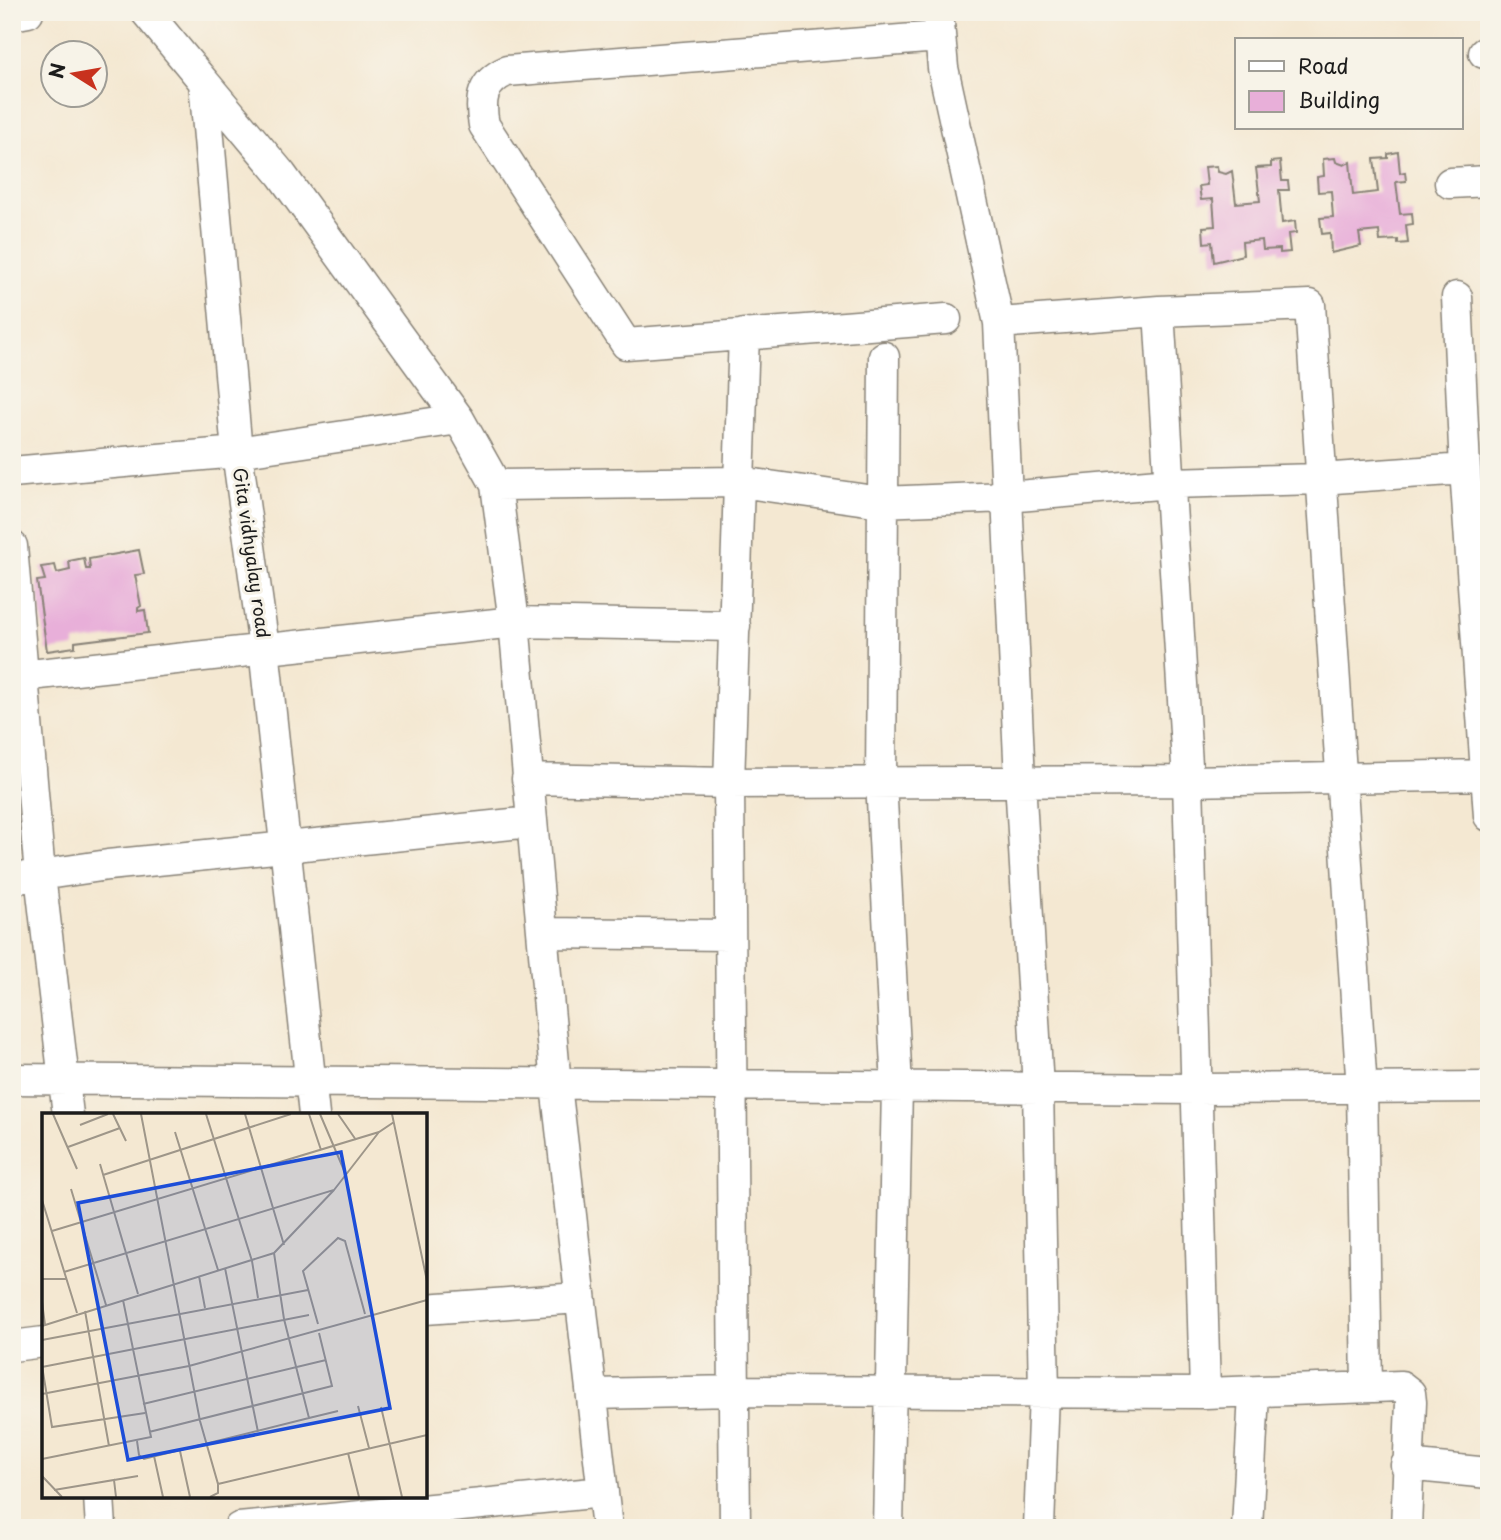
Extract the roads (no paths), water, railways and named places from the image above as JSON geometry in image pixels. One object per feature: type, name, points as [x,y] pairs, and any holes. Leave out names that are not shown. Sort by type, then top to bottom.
[{"type":"street","points":[[12,15],[28,12]]},
{"type":"street","points":[[146,12],[281,174],[459,419],[496,485],[514,622],[556,1085],[607,1528]]},
{"type":"street","points":[[946,319],[626,344],[484,125],[482,92],[492,77],[507,71],[939,25],[943,68],[999,323],[1020,780],[1038,1088],[1044,1393],[1040,1528]]},
{"type":"street","name":"Gita vidhyalay road","points":[[204,82],[237,452],[264,648],[314,1113]]},
{"type":"street","points":[[1450,183],[1489,180]]},
{"type":"street","points":[[1457,297],[1465,469],[1489,816]]},
{"type":"street","points":[[999,323],[1159,311],[1310,305],[1362,1090],[1367,1387]]},
{"type":"street","points":[[1159,311],[1188,781],[1205,1393]]},
{"type":"street","points":[[735,1528],[729,1086],[729,783],[744,334]]},
{"type":"street","points":[[884,357],[880,781],[897,1087],[888,1528]]},
{"type":"street","points":[[12,472],[237,452],[459,419]]},
{"type":"street","points":[[496,485],[740,482],[881,502],[1006,497],[1170,483],[1320,479],[1465,469]]},
{"type":"street","points":[[12,546],[26,877],[65,1080],[68,1113]]},
{"type":"street","points":[[18,676],[514,622],[735,626]]},
{"type":"street","points":[[527,779],[729,783],[1188,781],[1486,775]]},
{"type":"street","points":[[26,877],[532,822]]},
{"type":"street","points":[[544,933],[729,935]]},
{"type":"street","points":[[12,1079],[1362,1090],[1489,1087]]},
{"type":"street","points":[[427,1309],[579,1298]]},
{"type":"street","points":[[12,1346],[42,1342]]},
{"type":"street","points":[[592,1394],[734,1391],[1254,1393],[1401,1387],[1410,1393],[1406,1528]]},
{"type":"street","points":[[1247,1528],[1254,1393]]},
{"type":"street","points":[[1406,1465],[1489,1473]]},
{"type":"street","points":[[239,1528],[353,1513],[603,1492]]},
{"type":"street","points":[[99,1498],[101,1528]]}]
